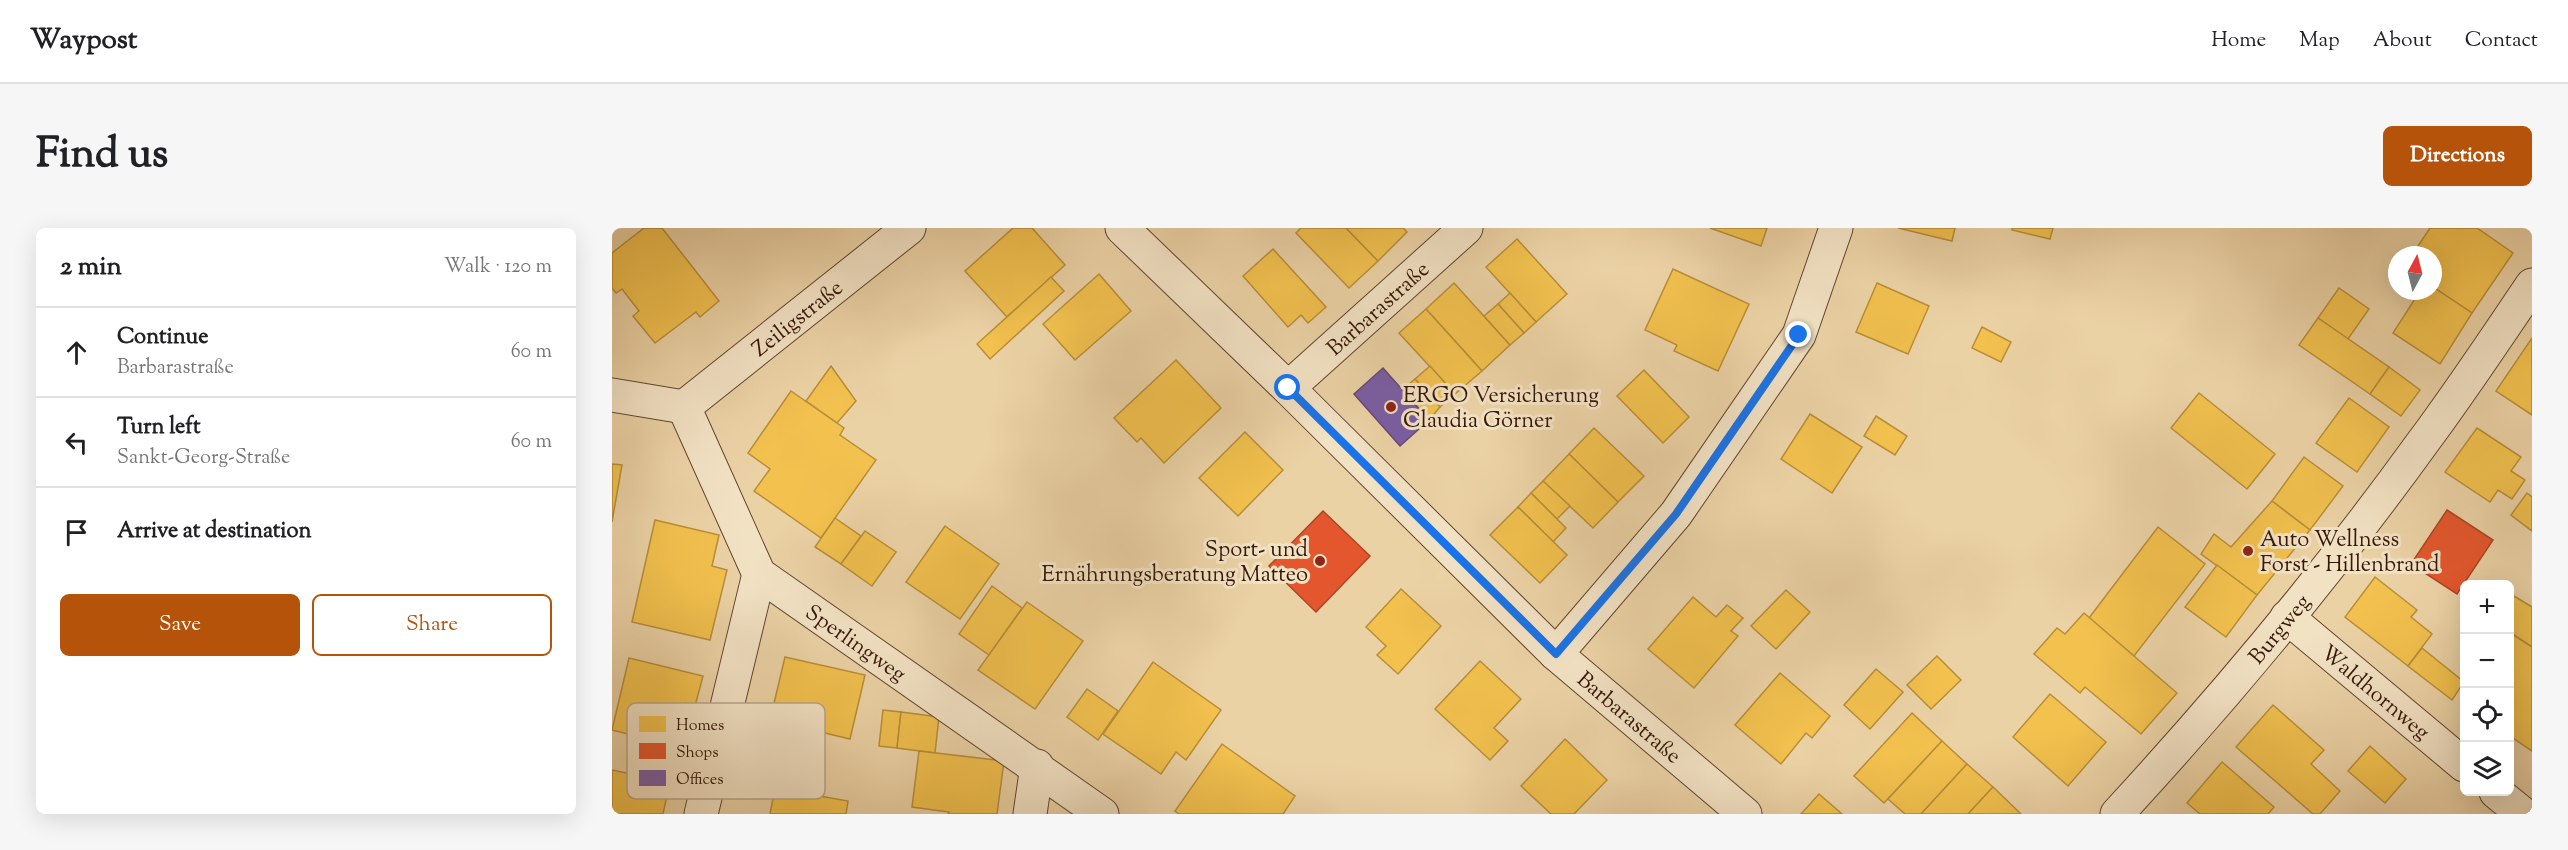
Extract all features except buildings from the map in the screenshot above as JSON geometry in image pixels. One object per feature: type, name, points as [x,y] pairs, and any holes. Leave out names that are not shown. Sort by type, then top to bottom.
[{"type":"street","name":"Zeiligstraße","points":[[684,407],[909,228]]},
{"type":"street","name":"Barbarastraße","points":[[1122,228],[1288,388],[1556,654],[1745,814]]},
{"type":"street","name":"Barbarastraße","points":[[1288,388],[1466,228]]},
{"type":"street","points":[[1556,654],[1676,514],[1799,335],[1836,228]]},
{"type":"street","name":"Burgweg","points":[[2116,814],[2187,738],[2287,617],[2423,443],[2532,285]]},
{"type":"street","points":[[612,395],[684,407],[759,574],[728,703]]},
{"type":"street","name":"Sperlingweg","points":[[759,574],[1102,814]]},
{"type":"street","name":"Waldhornweg","points":[[2287,617],[2460,762]]},
{"type":"street","points":[[1030,814],[1036,766]]},
{"type":"street","points":[[2501,796],[2523,814]]},
{"type":"street","points":[[701,814],[705,799]]},
{"type":"place","name":"ERGO Versicherung Claudia Görner","points":[[1391,407]]},
{"type":"place","name":"Auto Wellness Forst - Hillenbrand","points":[[2248,551]]},
{"type":"place","name":"Sport- und Ernährungsberatung Matteo","points":[[1320,561]]},
{"type":"route","points":[[1288,388],[1556,654],[1676,514],[1799,335]]}]
